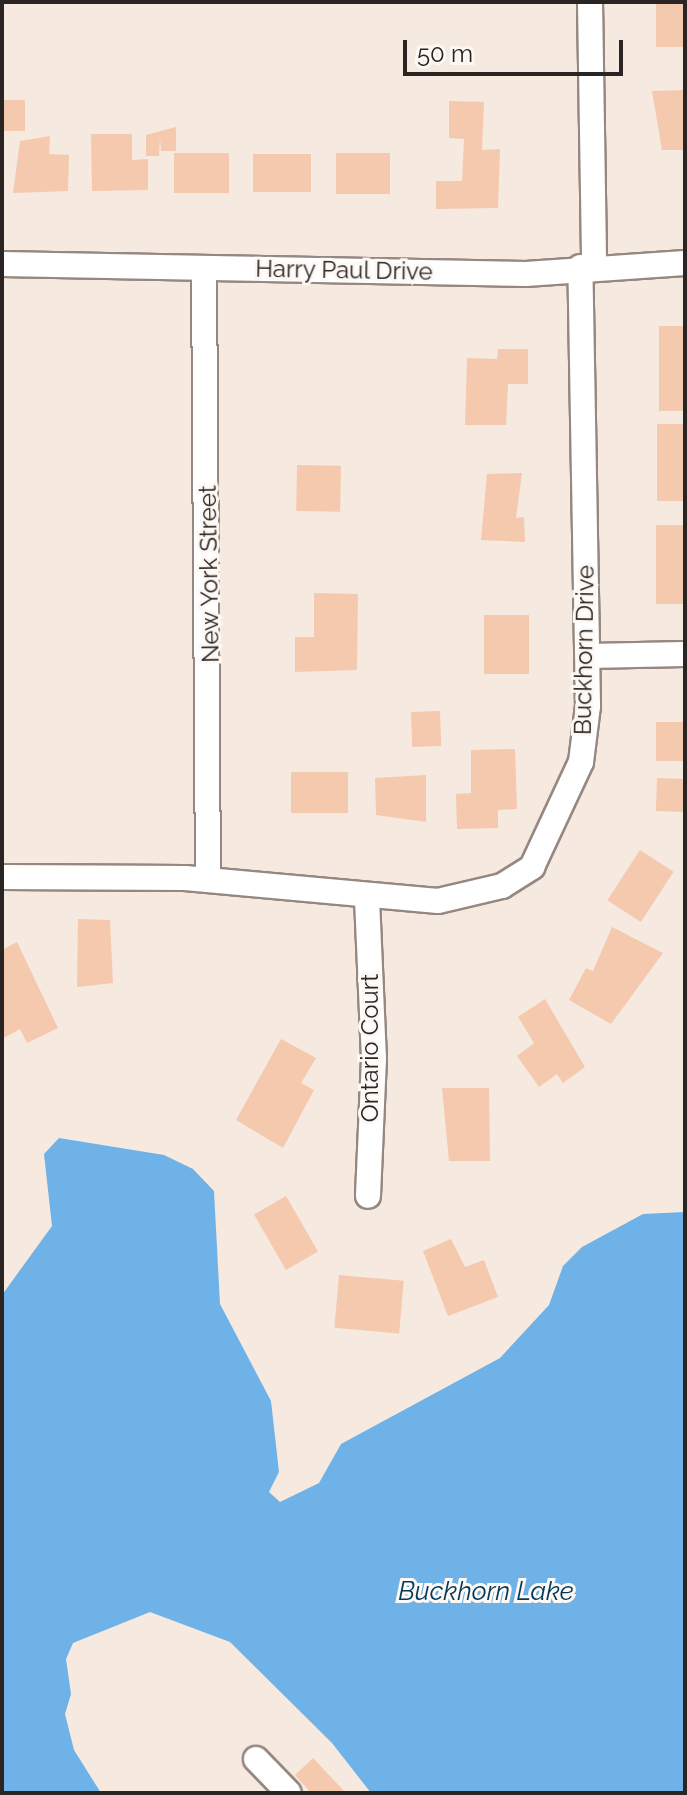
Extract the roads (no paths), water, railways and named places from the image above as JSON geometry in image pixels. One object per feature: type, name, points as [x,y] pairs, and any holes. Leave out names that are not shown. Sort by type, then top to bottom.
[{"type":"street","name":"Buckhorn Drive","points":[[2,877],[208,880],[367,899],[438,901],[502,886],[532,867],[581,762],[588,656],[590,2]]},
{"type":"street","name":"Harry Paul Drive","points":[[2,264],[526,274],[587,266],[685,263]]},
{"type":"street","name":"New York Street","points":[[204,268],[208,880]]},
{"type":"street","points":[[588,656],[685,654]]},
{"type":"street","name":"Ontario Court","points":[[367,899],[374,1058],[368,1196]]},
{"type":"street","points":[[256,1759],[289,1793]]},
{"type":"water","name":"Buckhorn Lake","points":[[59,1138],[164,1155],[193,1169],[214,1191],[220,1304],[271,1401],[279,1472],[269,1492],[280,1502],[319,1483],[341,1444],[500,1358],[549,1305],[563,1266],[582,1247],[643,1214],[685,1212],[685,1793],[371,1793],[332,1743],[230,1642],[150,1612],[73,1643],[66,1659],[71,1694],[65,1714],[74,1750],[101,1793],[2,1793],[2,1295],[52,1226],[44,1154]]}]
